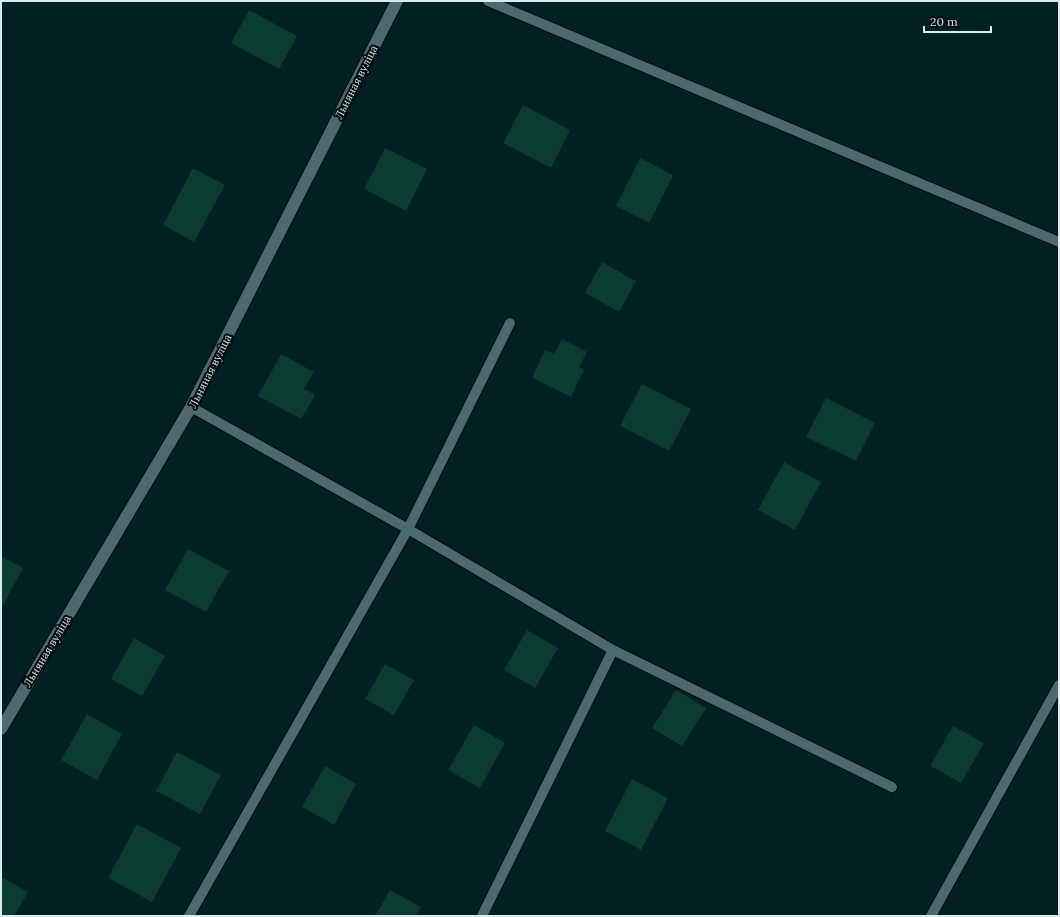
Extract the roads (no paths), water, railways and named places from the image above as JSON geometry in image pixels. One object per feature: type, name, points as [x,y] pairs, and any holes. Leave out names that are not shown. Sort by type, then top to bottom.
[{"type":"street","name":"Льняная вуліца","points":[[1,729],[191,407],[397,1]]},
{"type":"lane","points":[[488,1],[1059,242]]},
{"type":"lane","points":[[189,916],[408,529],[510,323]]},
{"type":"lane","points":[[191,407],[408,529],[613,650],[892,787]]},
{"type":"lane","points":[[482,916],[613,650]]},
{"type":"lane","points":[[931,916],[1059,685]]}]
